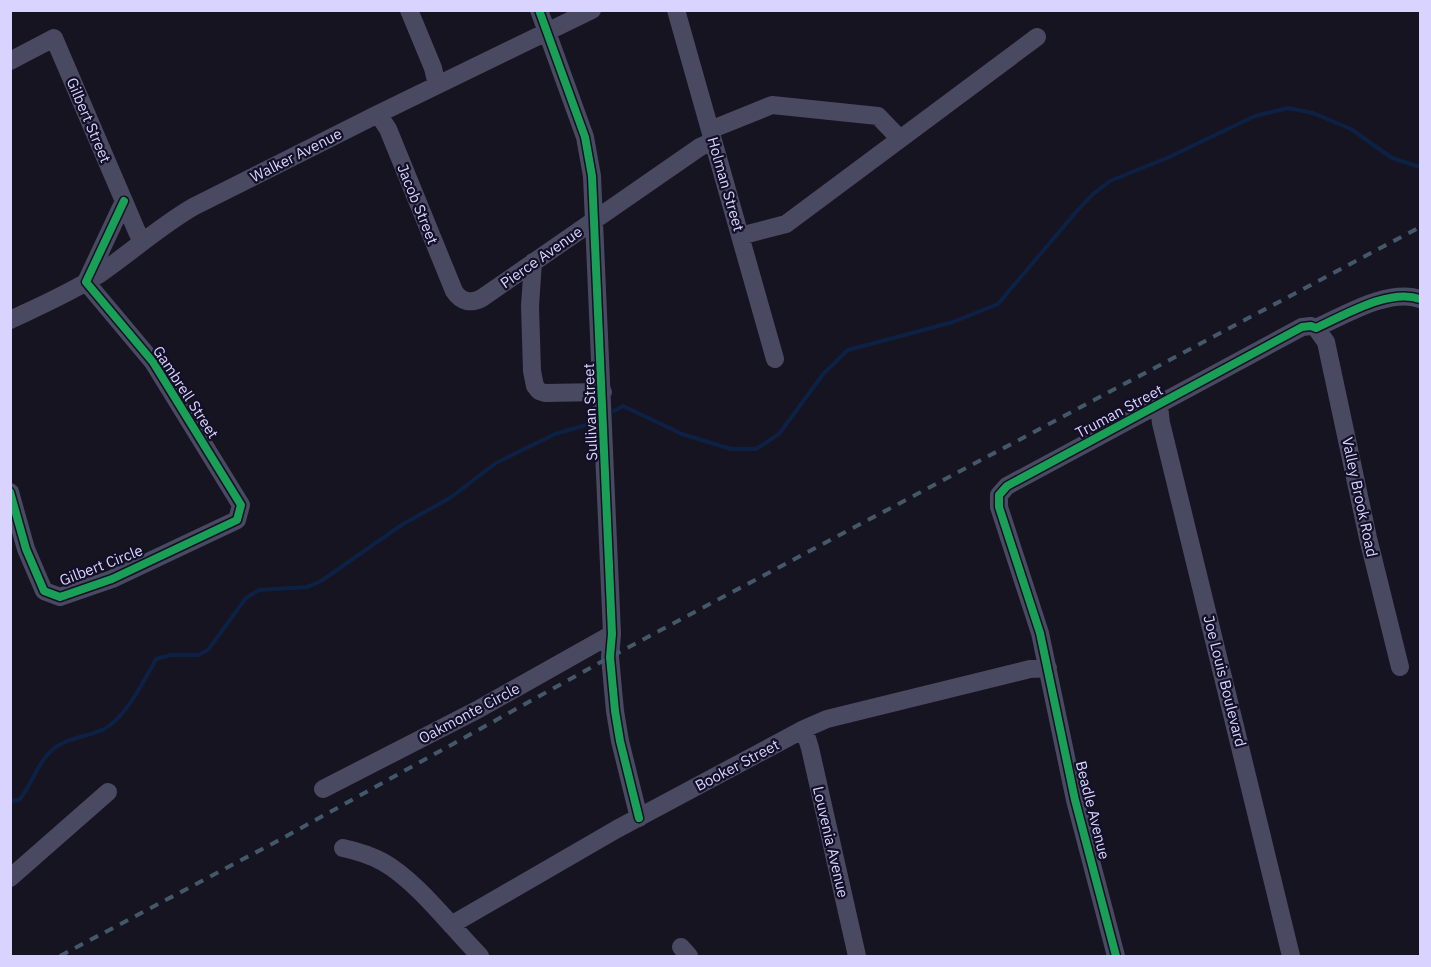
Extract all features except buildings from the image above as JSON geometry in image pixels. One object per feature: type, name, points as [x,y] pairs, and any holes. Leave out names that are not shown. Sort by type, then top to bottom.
[{"type":"street","points":[[409,10],[433,68],[437,85]]},
{"type":"street","name":"Sullivan Street","points":[[539,10],[585,137],[592,177],[603,392],[612,634],[610,657],[620,741],[639,818]]},
{"type":"street","name":"Walker Avenue","points":[[10,320],[86,282],[168,221],[193,207],[592,10]]},
{"type":"street","name":"Holman Street","points":[[676,10],[775,358]]},
{"type":"street","points":[[740,236],[786,224],[1037,37]]},
{"type":"street","name":"Gilbert Street","points":[[10,61],[54,38],[141,242]]},
{"type":"street","name":"Pierce Avenue","points":[[456,295],[467,302],[476,301],[700,147],[712,136],[772,105],[878,116],[900,140]]},
{"type":"street","name":"Jacob Street","points":[[378,114],[387,129],[456,295]]},
{"type":"street","points":[[86,282],[124,201]]},
{"type":"street","points":[[532,262],[530,331],[535,386],[539,391],[545,393],[603,392]]},
{"type":"street","name":"Gambrell Street","points":[[86,282],[153,362],[235,495]]},
{"type":"street","name":"Truman Street","points":[[1048,668],[1040,633],[999,507],[999,495],[1007,486],[1302,327],[1316,328],[1381,300],[1402,296],[1420,299]]},
{"type":"street","name":"Valley Brook Road","points":[[1316,328],[1326,342],[1368,538],[1400,667]]},
{"type":"street","name":"Joe Louis Boulevard","points":[[1159,406],[1161,423],[1291,957]]},
{"type":"street","name":"Gilbert Circle","points":[[10,492],[26,549],[44,591],[60,597],[112,579],[237,520],[241,505],[235,495]]},
{"type":"street","name":"Oakmonte Circle","points":[[323,789],[477,710],[612,634]]},
{"type":"street","name":"Booker Street","points":[[451,925],[639,818],[804,729],[852,712],[1030,669],[1048,668]]},
{"type":"street","name":"Beadle Avenue","points":[[1048,668],[1075,800],[1116,957]]},
{"type":"street","name":"Louvenia Avenue","points":[[804,729],[857,957]]},
{"type":"street","points":[[10,879],[108,792]]},
{"type":"street","points":[[343,848],[369,856],[392,868],[451,925],[480,957]]},
{"type":"waterway","points":[[614,411],[623,406],[682,434],[731,449],[756,449],[779,434],[824,373],[848,350],[953,322],[998,304],[1076,212],[1093,194],[1110,181],[1167,158],[1255,116],[1288,108],[1313,113],[1351,129],[1392,158],[1420,167]]},
{"type":"waterway","points":[[10,801],[19,800],[42,761],[57,746],[98,732],[120,716],[134,698],[156,659],[171,655],[198,655],[208,650],[246,598],[259,590],[307,587],[321,581],[403,524],[450,498],[496,463],[555,434],[593,423]]},
{"type":"railway","points":[[60,956],[283,838],[610,657],[1420,227]]},
{"type":"cycle path","points":[[539,10],[585,137],[592,176],[612,634],[610,657],[620,741],[639,818]]},
{"type":"cycle path","points":[[10,492],[26,549],[44,591],[60,597],[112,579],[237,520],[241,505],[153,362],[86,282],[124,201]]},
{"type":"cycle path","points":[[1116,956],[1075,800],[1040,633],[999,507],[999,495],[1007,486],[1302,327],[1316,328],[1353,310],[1381,300],[1395,297],[1420,299]]}]
